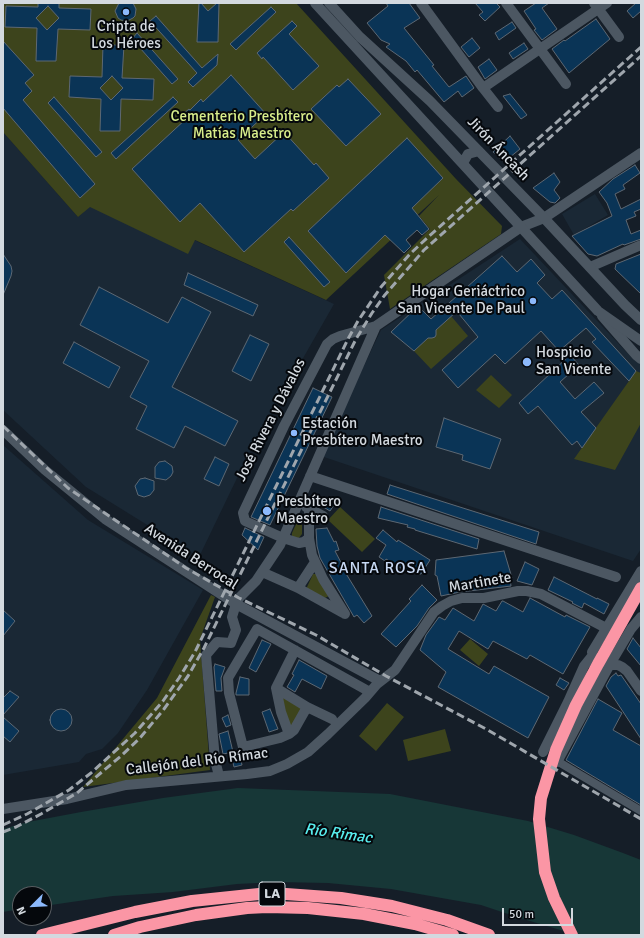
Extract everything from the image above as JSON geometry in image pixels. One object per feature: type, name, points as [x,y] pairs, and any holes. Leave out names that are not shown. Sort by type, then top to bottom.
[{"type":"highway","points":[[572,935],[554,898],[545,872],[540,819],[541,798],[556,750],[576,705],[641,588]]},
{"type":"highway","name":"LA","points":[[42,935],[135,912],[192,901],[259,894],[286,894],[341,898],[392,906],[447,920],[489,935]]},
{"type":"highway","name":"LA","points":[[114,935],[140,927],[196,915],[247,908],[267,907],[308,908],[364,914],[415,924],[453,935]]},
{"type":"street","points":[[315,3],[641,359]]},
{"type":"street","name":"Jirón Áncash","points":[[329,3],[360,37],[430,101],[641,320]]},
{"type":"street","points":[[422,3],[482,88],[498,107]]},
{"type":"street","points":[[506,3],[566,84]]},
{"type":"street","points":[[482,88],[540,49],[600,5],[619,37]]},
{"type":"street","points":[[463,163],[468,154],[479,151]]},
{"type":"street","name":"José Rivera y Dávalos","points":[[309,538],[304,542],[299,543],[283,538],[245,521],[243,514],[284,426],[327,344],[333,338],[376,326],[521,227],[544,218],[641,153]]},
{"type":"street","points":[[590,266],[641,245]]},
{"type":"street","points":[[598,311],[641,341]]},
{"type":"street","points":[[219,776],[215,753],[206,654],[217,642],[232,643],[236,630],[232,617],[236,604],[239,598],[256,581],[280,545],[376,326]]},
{"type":"street","name":"Avenida Berrocal","points":[[3,430],[45,470],[105,518],[236,604],[383,678]]},
{"type":"street","points":[[310,476],[616,577]]},
{"type":"street","points":[[299,500],[309,510],[323,516]]},
{"type":"street","points":[[262,572],[298,588],[345,614],[323,579],[312,555],[309,538],[309,510]]},
{"type":"street","points":[[298,588],[315,562]]},
{"type":"street","points":[[641,571],[592,652],[592,656],[584,666],[543,752],[557,762],[641,811]]},
{"type":"street","name":"Martinete","points":[[383,678],[395,670],[434,612],[442,606],[462,598],[484,598],[518,591],[532,592],[541,594],[606,628]]},
{"type":"street","points":[[557,762],[609,666],[631,629],[640,622]]},
{"type":"street","points":[[308,707],[294,730],[289,734],[280,738],[243,747],[229,693],[228,678],[257,629],[370,692]]},
{"type":"street","points":[[289,734],[281,712],[276,688],[295,650]]},
{"type":"street","points":[[592,656],[594,660],[602,666],[618,665],[622,667],[627,671],[641,691]]},
{"type":"street","name":"Callejón del Río Rímac","points":[[3,809],[67,799],[126,785],[270,771],[287,764],[308,752],[328,734],[383,678]]},
{"type":"street","points":[[276,688],[332,719]]},
{"type":"shaded area","points":[[3,132],[78,217],[90,206],[188,253],[194,240],[334,304],[250,451],[199,557],[86,487],[3,410]]},
{"type":"shaded area","points":[[595,194],[608,215],[574,235],[562,214]]},
{"type":"shaded area","points":[[520,239],[634,360],[641,364],[641,549],[633,561],[321,456],[381,330]]},
{"type":"shaded area","points":[[3,445],[88,520],[203,590],[147,690],[118,733],[102,749],[86,754],[79,762],[3,775]]},
{"type":"green space","name":"Cementerio Presbítero Matías Maestro","points":[[3,3],[296,3],[456,179],[502,226],[501,234],[390,309],[384,275],[430,229],[419,216],[439,195],[326,300],[195,240],[188,254],[90,207],[78,217],[3,132]]},
{"type":"green space","points":[[451,316],[468,336],[431,369],[414,351]]},
{"type":"green space","points":[[636,371],[641,373],[641,423],[615,470],[574,459]]},
{"type":"green space","points":[[491,375],[512,395],[499,408],[476,390]]},
{"type":"green space","points":[[340,507],[375,539],[362,552],[328,520]]},
{"type":"green space","points":[[300,519],[302,522],[302,534],[298,539],[292,536],[292,533],[298,520]]},
{"type":"green space","points":[[313,574],[317,574],[329,596],[325,598],[307,589]]},
{"type":"green space","points":[[211,595],[215,597],[200,639],[210,770],[83,787],[157,698]]},
{"type":"green space","points":[[470,639],[488,654],[479,666],[460,650]]},
{"type":"green space","points":[[276,688],[307,707],[289,734]]},
{"type":"green space","points":[[387,703],[404,717],[376,751],[359,736]]},
{"type":"green space","points":[[445,729],[451,751],[408,761],[403,740]]},
{"type":"water","name":"Río Rímac","points":[[238,788],[390,794],[528,821],[574,835],[641,860],[641,935],[577,935],[481,905],[391,889],[328,883],[277,882],[237,884],[173,892],[113,896],[52,905],[52,886],[12,886],[12,910],[3,912],[3,829],[28,822],[163,798]]},
{"type":"building","points":[[38,3],[59,3],[59,8],[91,9],[90,30],[58,29],[56,61],[36,61],[37,28],[5,27],[6,6],[38,7]],"holes":[[[48,6],[59,18],[47,30],[36,18]]]},
{"type":"building","name":"Cripta de Los Héroes","points":[[119,3],[133,3],[136,9],[135,16],[127,21],[118,18],[115,11]]},
{"type":"building","points":[[199,3],[201,3],[208,11],[219,3],[218,42],[197,42]]},
{"type":"building","points":[[386,3],[409,3],[420,18],[404,28],[434,65],[432,66],[449,87],[466,76],[474,88],[462,97],[458,91],[444,102],[417,70],[415,72],[406,61],[386,47],[390,44],[381,40],[367,23],[388,6]]},
{"type":"building","points":[[475,3],[496,3],[500,7],[485,21],[479,15],[483,12]]},
{"type":"building","points":[[536,3],[549,3],[542,8],[557,29],[542,40],[534,30],[536,29],[524,11]]},
{"type":"building","points":[[636,3],[641,3],[641,11],[633,18],[627,11]]},
{"type":"building","points":[[271,7],[276,12],[236,50],[230,44]]},
{"type":"building","points":[[156,16],[202,68],[218,54],[217,65],[193,87],[188,82],[197,73],[150,21]]},
{"type":"building","points":[[596,19],[610,39],[569,73],[552,49]]},
{"type":"building","points":[[292,21],[297,26],[289,34],[319,66],[293,90],[263,57],[262,59],[257,53]]},
{"type":"building","points":[[512,22],[516,28],[499,40],[495,33]]},
{"type":"building","points":[[137,33],[178,79],[172,84],[132,39]]},
{"type":"building","points":[[472,38],[480,48],[469,57],[461,47]]},
{"type":"building","points":[[3,41],[34,75],[25,83],[32,91],[23,100],[95,184],[80,198],[3,108]]},
{"type":"building","points":[[524,43],[528,49],[513,59],[509,53]]},
{"type":"building","points":[[103,45],[124,45],[122,78],[154,79],[153,100],[121,99],[120,131],[100,131],[101,99],[69,97],[70,76],[102,77]],"holes":[[[112,76],[123,88],[111,100],[100,88]]]},
{"type":"building","points":[[489,59],[497,70],[485,79],[478,67]]},
{"type":"building","points":[[231,75],[266,114],[238,140],[255,159],[284,132],[314,165],[316,163],[329,178],[293,211],[291,209],[244,252],[200,203],[180,222],[132,169],[187,118],[183,114],[189,109],[190,110],[201,99],[203,102]]},
{"type":"building","points":[[348,79],[381,114],[346,146],[311,109],[337,85],[339,87]]},
{"type":"building","points":[[510,94],[527,115],[521,119],[503,96]]},
{"type":"building","points":[[54,97],[102,152],[96,157],[48,103]]},
{"type":"building","points":[[173,97],[178,102],[116,159],[111,153]]},
{"type":"building","points":[[510,136],[520,149],[504,162],[493,152]]},
{"type":"building","points":[[407,138],[443,178],[412,208],[429,229],[422,235],[417,230],[406,240],[411,246],[404,253],[385,235],[346,273],[308,231]]},
{"type":"building","points":[[635,165],[640,173],[623,185],[625,189],[615,194],[621,209],[641,199],[641,209],[634,212],[636,216],[626,220],[631,234],[641,230],[641,239],[624,245],[623,244],[597,256],[588,254],[572,236],[612,216],[607,203],[599,192],[613,179]]},
{"type":"building","points":[[554,173],[560,182],[554,190],[560,198],[555,203],[550,202],[533,188]]},
{"type":"building","points":[[289,237],[330,282],[324,287],[284,242]]},
{"type":"building","points":[[3,254],[11,266],[12,271],[3,295]]},
{"type":"building","points":[[641,254],[641,294],[615,269],[616,264]]},
{"type":"building","points":[[502,256],[517,272],[531,259],[545,275],[537,283],[552,299],[562,290],[636,371],[629,381],[592,342],[596,339],[586,328],[559,351],[541,331],[505,364],[495,354],[458,388],[442,370],[478,337],[459,314],[456,312],[436,330],[435,337],[428,338],[414,351],[391,332],[418,306],[431,319]]},
{"type":"building","points":[[188,273],[258,305],[253,316],[184,285]]},
{"type":"building","points":[[99,287],[168,323],[182,297],[211,312],[172,387],[238,421],[225,446],[185,426],[174,448],[136,429],[147,406],[130,397],[149,361],[80,325]]},
{"type":"building","points":[[250,335],[269,344],[251,381],[232,371]]},
{"type":"building","points":[[74,342],[120,367],[109,388],[63,363]]},
{"type":"building","points":[[570,355],[579,365],[560,382],[575,399],[594,382],[604,393],[581,412],[596,428],[582,448],[577,441],[572,445],[538,406],[528,414],[519,403]]},
{"type":"building","points":[[313,388],[332,397],[270,525],[251,517]]},
{"type":"building","points":[[444,418],[501,439],[490,469],[462,460],[463,455],[436,447]]},
{"type":"building","points":[[215,457],[229,464],[219,486],[204,479]]},
{"type":"building","points":[[165,461],[172,466],[173,472],[171,476],[166,480],[155,478],[155,467],[159,462]]},
{"type":"building","points":[[145,478],[154,481],[154,490],[150,495],[144,497],[138,495],[135,486],[140,479]]},
{"type":"building","points":[[390,485],[539,532],[536,544],[387,494]]},
{"type":"building","points":[[325,497],[336,502],[330,511],[320,505]]},
{"type":"building","points":[[381,507],[479,539],[477,549],[415,530],[407,527],[408,525],[378,518]]},
{"type":"building","points":[[245,528],[264,537],[258,550],[242,535]]},
{"type":"building","points":[[327,528],[334,542],[336,541],[339,550],[335,551],[345,572],[372,616],[364,623],[357,615],[354,617],[320,558],[317,546],[316,529]]},
{"type":"building","points":[[383,530],[397,542],[398,540],[430,560],[421,574],[409,573],[386,559],[385,561],[379,557],[386,545],[376,538]]},
{"type":"building","points":[[504,551],[512,578],[510,578],[511,586],[460,592],[441,596],[437,576],[435,575],[436,560]]},
{"type":"building","points":[[525,562],[539,569],[532,585],[517,581]]},
{"type":"building","points":[[554,577],[609,604],[604,614],[584,603],[582,608],[548,590]]},
{"type":"building","points":[[422,585],[437,600],[429,608],[417,626],[396,647],[381,634],[411,601],[409,599]]},
{"type":"building","points":[[530,598],[565,617],[566,615],[590,627],[563,674],[530,655],[527,659],[493,641],[488,649],[459,631],[448,649],[489,674],[494,666],[549,697],[528,738],[438,687],[446,672],[420,650],[426,635],[439,617],[445,620],[453,608],[474,621],[483,604],[496,611],[503,601],[523,612]]},
{"type":"building","points":[[3,610],[15,621],[3,636]]},
{"type":"building","points":[[633,638],[641,648],[641,666],[627,649]]},
{"type":"building","points":[[262,640],[271,644],[256,672],[249,668]]},
{"type":"building","points":[[299,660],[327,676],[321,689],[302,679],[295,692],[287,687],[294,675],[292,674]]},
{"type":"building","points":[[215,664],[225,667],[221,678],[222,691],[216,691]]},
{"type":"building","points":[[616,673],[618,676],[621,675],[641,704],[641,739],[606,686],[611,677]]},
{"type":"building","points":[[240,677],[249,679],[249,695],[236,695]]},
{"type":"building","points":[[560,678],[569,683],[564,690],[556,685]]},
{"type":"building","points":[[10,691],[19,697],[3,715],[3,698]]},
{"type":"building","points":[[598,699],[622,713],[613,730],[641,746],[641,805],[566,760]]},
{"type":"building","points":[[61,709],[65,710],[71,716],[71,724],[65,730],[61,731],[57,730],[51,724],[50,720],[51,716],[57,710]]},
{"type":"building","points":[[270,709],[278,729],[269,732],[262,712]]},
{"type":"building","points":[[228,715],[231,725],[226,727],[222,718]]},
{"type":"building","points":[[3,717],[19,731],[10,742],[3,736]]},
{"type":"building","points":[[228,731],[233,752],[223,754],[219,734]]},
{"type":"building","points":[[240,756],[242,765],[234,767],[232,759]]},
{"type":"railway","points":[[3,825],[27,814],[69,790],[91,773],[135,733],[163,701],[195,652],[348,339],[358,321],[381,287],[410,254],[427,238],[641,47]]},
{"type":"railway","points":[[3,832],[41,814],[77,793],[140,738],[164,709],[188,676],[204,648],[356,339],[384,296],[424,250],[641,56]]},
{"type":"railway","points":[[3,426],[68,488],[186,568],[239,598],[316,635],[386,676],[486,729],[641,819]]},
{"type":"place","name":"Cripta de Los Héroes","points":[[126,12]]},
{"type":"place","name":"Hogar Geriáctrico San Vicente De Paul","points":[[533,301]]},
{"type":"place","name":"Hospicio San Vicente","points":[[527,362]]},
{"type":"place","name":"Estación Presbítero Maestro","points":[[294,433]]},
{"type":"place","name":"Presbítero Maestro","points":[[267,511]]},
{"type":"district","name":"SANTA ROSA","points":[[378,569]]}]
